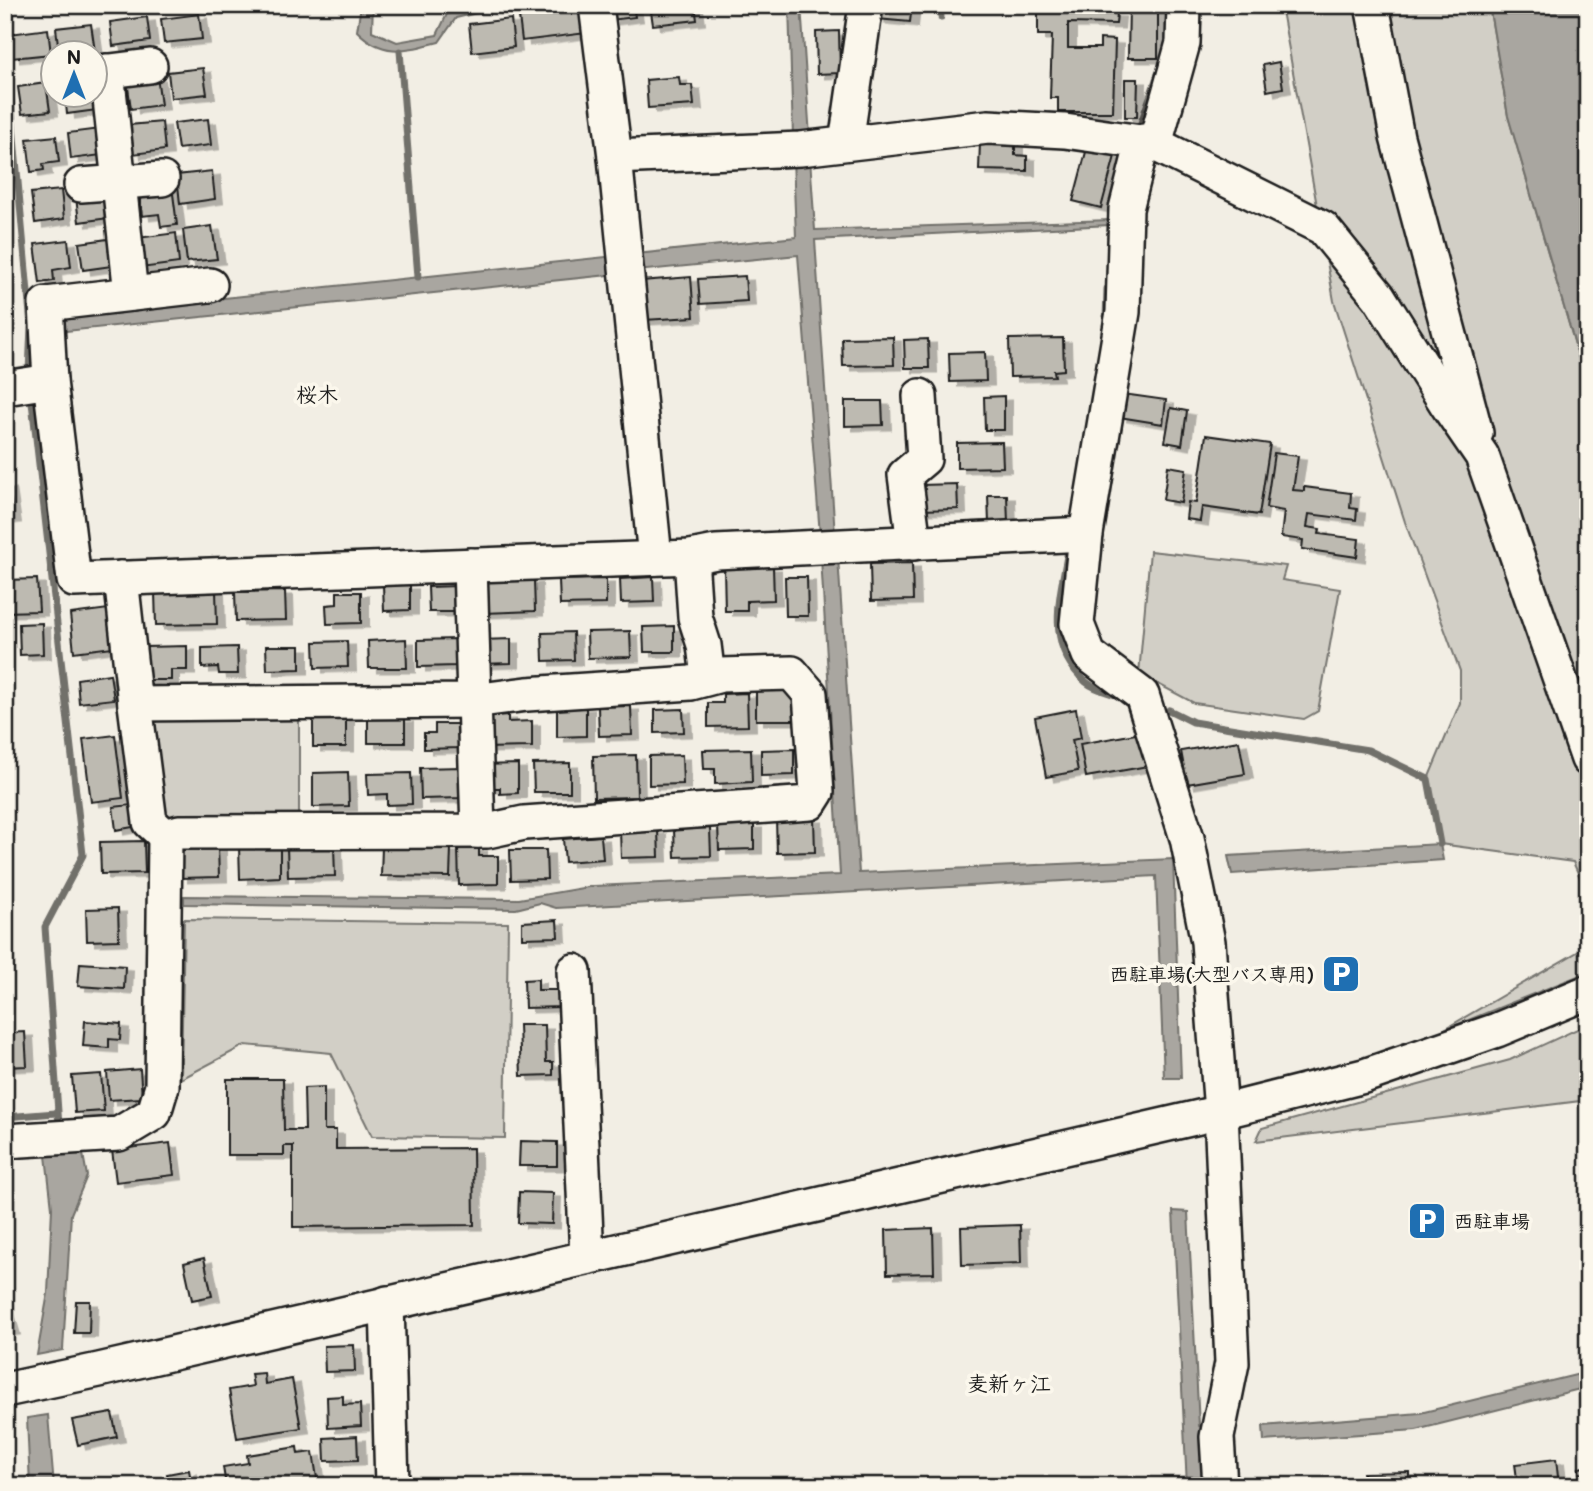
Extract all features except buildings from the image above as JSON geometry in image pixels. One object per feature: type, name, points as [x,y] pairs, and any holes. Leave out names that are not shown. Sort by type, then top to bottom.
[{"type":"street","points":[[596,5],[615,157],[655,558]]},
{"type":"street","points":[[846,143],[866,5]]},
{"type":"street","points":[[1184,5],[1183,43],[1126,209],[1123,313],[1086,534],[1077,624],[1089,655],[1142,695],[1187,838],[1208,942],[1221,1112],[1232,1363],[1217,1437],[1220,1486]]},
{"type":"street","points":[[1372,5],[1397,137],[1482,456],[1588,759]]},
{"type":"street","points":[[108,71],[150,66]]},
{"type":"street","points":[[107,108],[119,182],[131,294]]},
{"type":"street","points":[[615,157],[800,149],[988,127],[1065,131],[1149,143],[1323,228],[1379,296],[1482,456]]},
{"type":"street","points":[[81,186],[162,179]]},
{"type":"street","points":[[211,285],[46,304],[50,381],[74,580],[691,557],[716,552],[1086,534]]},
{"type":"street","points":[[5,388],[50,381]]},
{"type":"street","points":[[914,542],[905,475],[924,459],[920,396]]},
{"type":"street","points":[[691,557],[695,617],[704,645],[708,677]]},
{"type":"street","points":[[470,565],[478,831]]},
{"type":"street","points":[[5,1142],[119,1134],[154,1113],[162,1086],[165,836],[150,822],[121,578]]},
{"type":"street","points":[[135,704],[473,701],[527,694],[691,683],[708,677],[792,673],[810,694],[817,792],[810,803],[524,823],[478,831],[179,832],[165,836]]},
{"type":"street","points":[[574,971],[587,1257]]},
{"type":"street","points":[[5,1390],[1221,1112],[1364,1076],[1497,1030],[1588,992]]},
{"type":"street","points":[[387,1303],[392,1486]]},
{"type":"shaded area","points":[[361,5],[373,5],[372,31],[397,42],[437,35],[447,14],[478,5],[510,5],[456,18],[439,42],[396,50],[377,45],[357,31]]},
{"type":"shaded area","points":[[789,5],[801,5],[810,137],[793,137]]},
{"type":"shaded area","points":[[1281,5],[1489,5],[1508,116],[1588,389],[1588,895],[1573,862],[1440,844],[1428,779],[1460,703],[1460,671],[1405,522],[1334,301]]},
{"type":"shaded area","points":[[1489,5],[1588,5],[1588,389],[1508,116]]},
{"type":"shaded area","points":[[793,158],[810,158],[815,230],[1110,220],[1110,225],[815,240],[835,535],[820,535],[798,255],[637,271],[637,254],[796,237]]},
{"type":"shaded area","points":[[615,256],[618,274],[57,332],[56,316]]},
{"type":"shaded area","points":[[1150,551],[1286,566],[1282,580],[1340,589],[1318,711],[1304,719],[1194,703],[1139,674]]},
{"type":"shaded area","points":[[838,557],[859,873],[1173,859],[1181,1078],[1164,1078],[1156,876],[556,908],[540,903],[516,909],[184,904],[184,896],[519,899],[594,886],[840,875],[821,558]]},
{"type":"shaded area","points":[[161,710],[299,710],[299,824],[168,824],[161,812],[146,729]]},
{"type":"shaded area","points":[[1440,844],[1443,860],[1232,874],[1228,856]]},
{"type":"shaded area","points":[[184,919],[508,923],[505,1138],[372,1136],[331,1053],[245,1045],[181,1079]]},
{"type":"shaded area","points":[[1588,937],[1588,972],[1441,1031],[1579,951]]},
{"type":"shaded area","points":[[1588,1024],[1588,1100],[1256,1141],[1262,1128],[1510,1060]]},
{"type":"shaded area","points":[[81,1143],[87,1176],[71,1214],[63,1350],[37,1355],[48,1293],[52,1208],[45,1147]]},
{"type":"shaded area","points":[[1173,1211],[1188,1212],[1199,1426],[1204,1427],[1206,1449],[1201,1450],[1203,1486],[1187,1486]]},
{"type":"shaded area","points":[[1588,1372],[1588,1387],[1416,1430],[1264,1441],[1263,1426],[1420,1413]]},
{"type":"shaded area","points":[[48,1415],[54,1486],[30,1486],[27,1418]]},
{"type":"waterway","points":[[940,5],[941,17]]},
{"type":"waterway","points":[[400,51],[418,277]]},
{"type":"waterway","points":[[5,71],[9,82],[31,326],[29,372]]},
{"type":"waterway","points":[[1141,123],[1158,74]]},
{"type":"waterway","points":[[1106,319],[1107,289]]},
{"type":"waterway","points":[[32,402],[83,855],[45,927],[59,1126]]},
{"type":"waterway","points":[[1068,550],[1058,620],[1064,653],[1086,682],[1121,697]]},
{"type":"waterway","points":[[1169,710],[1193,722],[1368,750],[1428,779],[1440,844]]},
{"type":"waterway","points":[[5,1117],[56,1113]]},
{"type":"place","name":"西駐車場(大型バス専用)","points":[[1341,974]]},
{"type":"place","name":"西駐車場","points":[[1427,1221]]},
{"type":"district","name":"桜木","points":[[317,395]]},
{"type":"district","name":"麦新ヶ江","points":[[1009,1384]]}]
